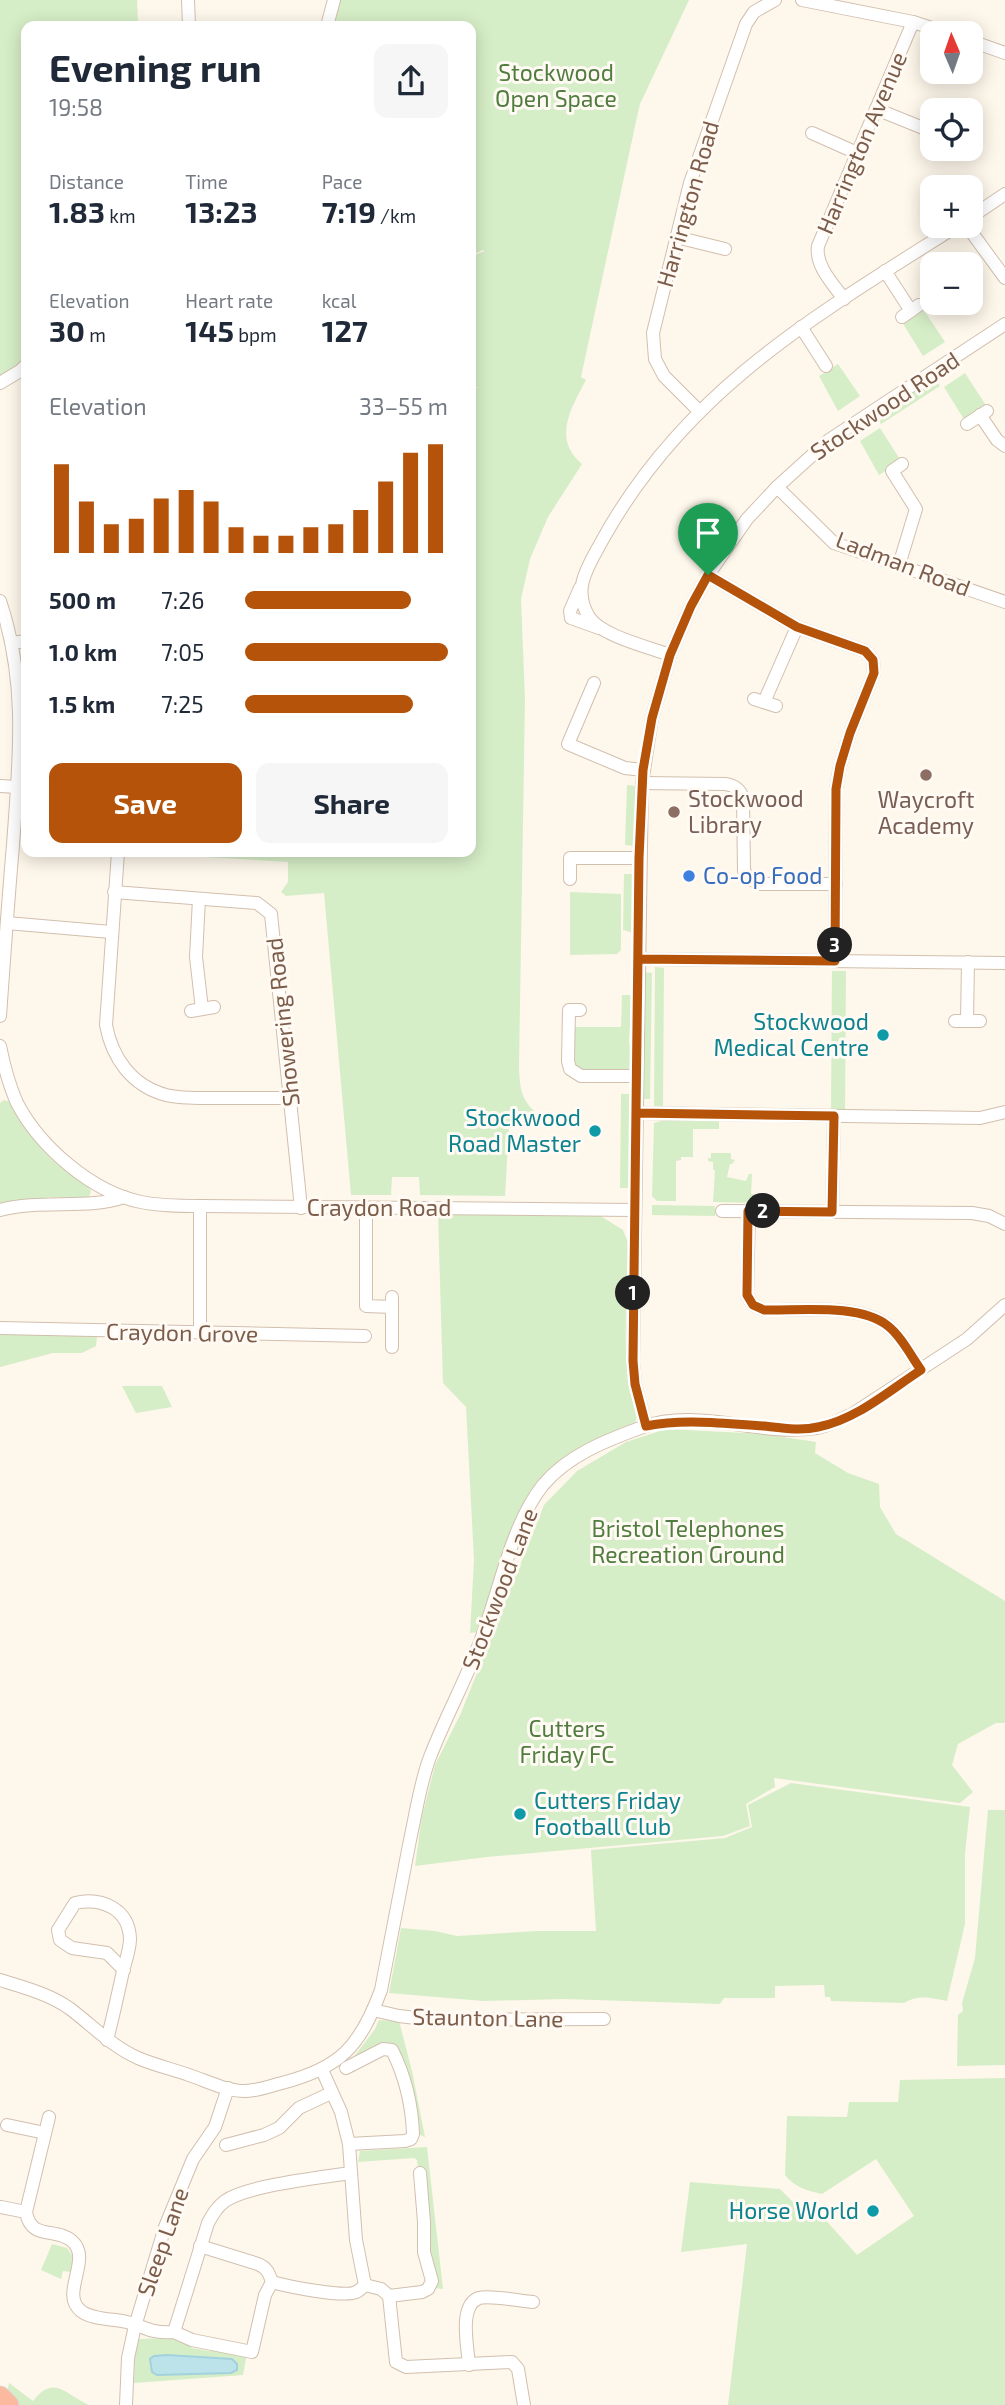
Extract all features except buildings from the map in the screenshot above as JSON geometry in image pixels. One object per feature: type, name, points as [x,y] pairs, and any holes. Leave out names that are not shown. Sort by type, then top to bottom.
[{"type":"highway","points":[[0,2396],[9,2405]]},
{"type":"street","points":[[188,0],[189,21]]},
{"type":"street","points":[[328,21],[334,0]]},
{"type":"street","name":"Harrington Road","points":[[699,411],[664,376],[654,353],[654,325],[695,168],[746,24],[754,12],[775,0]]},
{"type":"street","points":[[802,0],[858,5],[920,24]]},
{"type":"street","name":"Harrington Avenue","points":[[844,299],[820,264],[817,249],[913,22]]},
{"type":"street","points":[[984,46],[1005,53]]},
{"type":"street","points":[[876,109],[920,127]]},
{"type":"street","points":[[813,133],[857,153]]},
{"type":"street","points":[[983,209],[1005,194]]},
{"type":"street","points":[[676,237],[725,249]]},
{"type":"street","points":[[670,655],[600,628],[589,615],[580,587],[599,547],[637,485],[699,411],[753,362],[801,327],[938,238]]},
{"type":"street","points":[[976,238],[1005,278]]},
{"type":"street","points":[[885,271],[911,311]]},
{"type":"street","name":"Stockwood Road","points":[[646,1426],[634,1375],[639,858],[642,777],[652,718],[670,655],[708,575],[747,519],[777,486],[829,440],[1005,324]]},
{"type":"street","points":[[801,327],[826,366]]},
{"type":"street","points":[[0,383],[21,370]]},
{"type":"street","points":[[967,424],[984,413],[998,440],[1005,446]]},
{"type":"street","points":[[892,471],[916,509],[899,565]]},
{"type":"street","name":"Ladman Road","points":[[777,486],[834,543],[1005,602]]},
{"type":"street","points":[[708,575],[797,627],[865,651],[874,664],[874,673],[850,733],[836,789],[835,961]]},
{"type":"street","points":[[0,601],[12,643],[21,704],[0,1017]]},
{"type":"street","points":[[765,702],[797,627]]},
{"type":"street","points":[[12,643],[21,642]]},
{"type":"street","points":[[594,683],[567,747],[642,777],[734,786],[743,799],[744,871],[750,879],[760,884],[836,884]]},
{"type":"street","points":[[567,712],[579,718]]},
{"type":"street","points":[[0,786],[17,787]]},
{"type":"street","points":[[118,857],[106,1025],[109,1042],[117,1058],[130,1074],[146,1087],[166,1095],[290,1098]]},
{"type":"street","points":[[570,879],[570,858],[639,858]]},
{"type":"street","name":"Showering Road","points":[[114,892],[257,903],[271,914],[301,1208]]},
{"type":"street","points":[[199,899],[196,957],[202,1009]]},
{"type":"street","points":[[7,923],[111,932]]},
{"type":"street","points":[[638,959],[1005,963]]},
{"type":"street","points":[[967,1021],[968,962]]},
{"type":"street","points":[[580,1010],[569,1010],[570,1069],[581,1076],[636,1076]]},
{"type":"street","name":"Craydon Road","points":[[0,1046],[2,1067],[17,1102],[43,1141],[79,1172],[125,1197],[155,1204],[200,1206],[634,1210]]},
{"type":"street","points":[[636,1113],[980,1118],[1005,1112]]},
{"type":"street","points":[[832,1212],[834,1116]]},
{"type":"street","name":"Craydon Road","points":[[0,1210],[29,1204],[97,1202],[125,1197]]},
{"type":"street","points":[[200,1206],[200,1333]]},
{"type":"street","points":[[366,1208],[366,1306],[392,1302],[392,1347]]},
{"type":"street","points":[[722,1211],[972,1213],[989,1216],[1005,1224]]},
{"type":"street","points":[[748,1211],[747,1295],[753,1305],[764,1310],[850,1311],[866,1314],[890,1327],[921,1370]]},
{"type":"street","name":"Stockwood Lane","points":[[322,2070],[351,2047],[363,2030],[381,1990],[429,1758],[466,1680],[505,1566],[532,1502],[545,1483],[593,1446],[646,1426],[693,1421],[796,1429],[832,1424],[851,1415],[967,1339],[1005,1305]]},
{"type":"street","name":"Craydon Grove","points":[[0,1328],[365,1336]]},
{"type":"street","points":[[107,2040],[124,1970],[130,1942],[124,1916],[109,1905],[88,1901],[75,1903],[58,1930],[60,1940],[72,1948],[107,1953],[124,1970]]},
{"type":"street","points":[[0,1980],[54,2000],[107,2040],[138,2058],[228,2088],[247,2091],[322,2070],[341,2112],[349,2144],[356,2240],[365,2285]]},
{"type":"street","name":"Staunton Lane","points":[[373,2010],[433,2020],[604,2019]]},
{"type":"street","points":[[346,2068],[383,2049],[392,2050],[408,2093],[413,2134],[411,2139],[405,2141],[349,2144]]},
{"type":"street","name":"Sleep Lane","points":[[126,2405],[128,2358],[135,2326],[165,2227],[193,2159],[215,2127],[228,2088]]},
{"type":"street","points":[[226,2144],[271,2131],[299,2108],[331,2093]]},
{"type":"street","points":[[49,2117],[26,2212],[30,2224],[38,2231],[65,2237],[73,2241],[78,2249],[73,2295],[75,2305],[81,2312],[89,2316],[127,2322],[156,2333],[174,2332],[250,2358],[265,2295],[272,2282]]},
{"type":"street","points":[[7,2125],[45,2133]]},
{"type":"street","points":[[389,2295],[422,2292],[428,2289],[432,2281],[424,2252],[420,2172]]},
{"type":"street","points":[[174,2332],[200,2246],[215,2210],[236,2194],[350,2173]]},
{"type":"street","points":[[1,2207],[26,2212]]},
{"type":"street","points":[[200,2246],[265,2267],[272,2282],[294,2288],[342,2293],[356,2292],[365,2285]]},
{"type":"street","points":[[365,2285],[382,2289],[389,2295],[395,2359],[399,2365],[417,2367],[506,2361],[516,2365],[524,2405]]},
{"type":"street","points":[[469,2365],[466,2315],[472,2302],[482,2298],[533,2302]]},
{"type":"green space","points":[[0,0],[137,0],[138,21],[21,21],[21,362],[0,377]]},
{"type":"green space","name":"Stockwood Open Space","points":[[340,0],[689,0],[640,104],[637,117],[581,377],[586,380],[567,423],[568,444],[582,464],[548,517],[530,559],[521,599],[525,699],[519,1067],[523,1094],[540,1116],[532,1127],[509,1127],[505,1196],[420,1195],[419,1177],[392,1177],[391,1195],[351,1195],[324,893],[286,896],[281,892],[288,882],[288,862],[206,857],[476,857],[476,388],[480,388],[476,387],[476,255],[485,251],[476,252],[476,21],[334,21]]},
{"type":"green space","points":[[920,311],[920,315],[927,315],[945,342],[923,356],[902,322]]},
{"type":"green space","points":[[838,364],[860,396],[838,411],[819,376]]},
{"type":"green space","points":[[965,373],[987,407],[965,421],[944,387]]},
{"type":"green space","points":[[934,377],[940,386],[881,424],[879,421],[890,413],[887,408]]},
{"type":"green space","points":[[880,428],[901,461],[879,475],[860,441]]},
{"type":"green space","points":[[627,785],[636,786],[635,846],[625,845]]},
{"type":"green space","points":[[624,874],[634,874],[634,933],[623,930]]},
{"type":"green space","points":[[570,892],[621,894],[621,950],[617,954],[570,955]]},
{"type":"green space","points":[[655,967],[664,968],[663,1107],[654,1106]]},
{"type":"green space","points":[[832,971],[846,971],[845,1109],[831,1109]]},
{"type":"green space","points":[[643,972],[652,973],[650,1099],[641,1099]]},
{"type":"green space","points":[[622,995],[632,995],[630,1069],[624,1073],[581,1072],[572,1064],[571,1027],[621,1027]]},
{"type":"green space","points":[[621,1094],[630,1094],[629,1188],[620,1188]]},
{"type":"green space","points":[[4,1100],[11,1102],[43,1150],[88,1187],[91,1191],[89,1197],[50,1197],[0,1206],[0,1103]]},
{"type":"green space","points":[[719,1118],[719,1129],[693,1129],[693,1157],[681,1157],[681,1160],[676,1161],[676,1201],[657,1201],[652,1196],[654,1123],[664,1120]]},
{"type":"green space","points":[[711,1153],[731,1153],[731,1159],[735,1160],[730,1164],[727,1177],[746,1181],[749,1174],[752,1174],[751,1194],[760,1195],[760,1203],[713,1202],[715,1170],[713,1162],[708,1161]]},
{"type":"green space","points":[[652,1205],[715,1206],[715,1216],[652,1215]]},
{"type":"green space","points":[[438,1214],[599,1215],[623,1230],[629,1245],[626,1349],[629,1382],[635,1403],[635,1424],[583,1445],[540,1478],[515,1521],[478,1632],[470,1633],[474,1560],[466,1407],[443,1383]]},
{"type":"green space","points":[[0,1334],[97,1337],[96,1346],[82,1353],[53,1353],[0,1367]]},
{"type":"green space","points":[[122,1386],[162,1386],[172,1407],[136,1413]]},
{"type":"green space","points":[[666,1429],[764,1434],[816,1442],[815,1453],[848,1473],[879,1484],[880,1507],[896,1534],[1005,1601],[1005,1723],[996,1723],[958,1744],[952,1765],[973,1792],[960,1803],[774,1778],[775,1787],[746,1804],[750,1826],[723,1836],[415,1866],[422,1816],[435,1765],[461,1713],[544,1505],[577,1471],[626,1442]]},
{"type":"green space","points":[[791,1783],[970,1807],[965,1854],[965,1924],[947,2001],[925,1997],[904,2003],[831,2001],[830,1997],[825,1997],[824,1985],[775,1986],[775,1998],[724,1998],[720,2004],[564,1999],[483,2001],[389,1993],[401,1928],[457,1936],[537,1931],[596,1931],[591,1850],[725,1838],[752,1827],[748,1805]]},
{"type":"green space","points":[[988,1810],[1005,1810],[1005,2065],[957,2066],[958,2015],[963,2011],[962,2003],[975,1958]]},
{"type":"green space","points":[[379,2020],[399,2021],[425,2137],[418,2134],[394,2047],[353,2058]]},
{"type":"green space","points":[[1005,2078],[1005,2405],[728,2405],[747,2244],[681,2252],[690,2182],[780,2189],[796,2205],[814,2207],[857,2255],[914,2216],[876,2159],[822,2194],[793,2183],[785,2175],[787,2116],[847,2117],[849,2102],[898,2102],[900,2080]]},
{"type":"green space","points":[[427,2147],[443,2289],[433,2288],[417,2160],[414,2158],[358,2162],[360,2151]]},
{"type":"green space","points":[[52,2244],[67,2248],[74,2258],[71,2272],[63,2271],[61,2279],[41,2270]]},
{"type":"green space","points":[[168,2338],[190,2344],[192,2348],[247,2353],[243,2375],[134,2383],[135,2350],[139,2339]]},
{"type":"green space","points":[[9,2383],[33,2401],[40,2393],[54,2388],[89,2405],[16,2405],[7,2394]]},
{"type":"water","points":[[167,2355],[232,2359],[237,2364],[237,2370],[231,2373],[157,2375],[152,2372],[150,2359]]},
{"type":"place","name":"Waycroft Academy","points":[[926,775]]},
{"type":"place","name":"Stockwood Library","points":[[674,812]]},
{"type":"place","name":"Co-op Food","points":[[689,876]]},
{"type":"place","name":"Stockwood Medical Centre","points":[[883,1035]]},
{"type":"place","name":"Stockwood Road Master","points":[[595,1131]]},
{"type":"place","name":"Cutters Friday Football Club","points":[[520,1814]]},
{"type":"place","name":"Horse World","points":[[873,2211]]},
{"type":"route","points":[[708,575],[797,627],[865,651],[870,655],[875,668],[850,733],[836,789],[835,961],[638,959],[636,1113],[834,1116],[832,1212],[748,1211],[747,1295],[753,1305],[764,1310],[850,1311],[877,1318],[890,1327],[921,1370],[851,1415],[816,1428],[796,1429],[693,1421],[646,1426],[635,1384],[634,1210],[639,858],[643,770],[657,695],[670,655],[708,575]]},
{"type":"park label","name":"Bristol Telephones Recreation Ground","points":[[688,1542]]},
{"type":"park label","name":"Cutters Friday FC","points":[[567,1742]]}]
